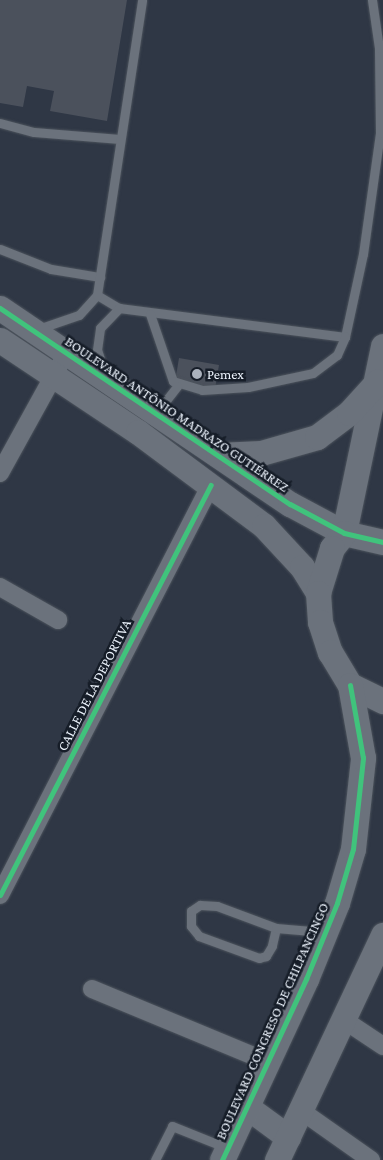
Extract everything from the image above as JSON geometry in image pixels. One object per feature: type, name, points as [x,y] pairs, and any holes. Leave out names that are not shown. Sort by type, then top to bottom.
[{"type":"street","name":"BOULEVARD ANTÔNIO MADRAZO GUTIÉRREZ","points":[[0,308],[290,504],[344,533],[383,542]]},
{"type":"street","points":[[0,340],[211,485],[281,541],[318,593]]},
{"type":"street","points":[[383,346],[344,533],[332,548],[318,593],[320,622],[330,652],[350,685],[383,701]]},
{"type":"street","points":[[0,473],[67,352]]},
{"type":"street","points":[[218,455],[261,453],[317,437],[349,413],[376,382]]},
{"type":"street","name":"CALLE DE LA DEPORTIVA","points":[[0,895],[211,485]]},
{"type":"street","points":[[0,587],[58,620]]},
{"type":"street","name":"BOULEVARD CONGRESO DE CHILPANCINGO","points":[[224,1154],[326,932],[353,849],[362,797],[363,758],[350,685]]},
{"type":"street","points":[[277,1160],[383,935]]},
{"type":"street","points":[[92,989],[266,1061]]},
{"type":"street","points":[[344,1020],[383,1046]]},
{"type":"street","points":[[247,1106],[288,1137]]},
{"type":"street","points":[[300,1110],[371,1160]]},
{"type":"lane","points":[[32,330],[80,315],[96,295],[142,0]]},
{"type":"lane","points":[[177,386],[219,391],[312,374],[337,355],[345,338],[367,230],[380,133],[379,48],[372,0]]},
{"type":"lane","points":[[0,123],[34,132],[120,139]]},
{"type":"lane","points":[[0,249],[51,269],[100,277]]},
{"type":"lane","points":[[96,295],[119,308],[150,314],[345,338]]},
{"type":"lane","points":[[109,382],[100,361],[97,340],[106,317],[119,308]]},
{"type":"lane","points":[[150,314],[177,386]]},
{"type":"lane","points":[[156,413],[177,386]]},
{"type":"lane","points":[[276,928],[272,946],[266,956],[258,958],[199,936],[191,926],[191,911],[200,905],[217,906],[276,928],[326,932]]},
{"type":"lane","points":[[155,1160],[172,1126],[224,1154]]},
{"type":"building","points":[[0,0],[127,0],[107,121],[50,111],[54,91],[27,86],[23,107],[0,103]]},
{"type":"building","name":"Pemex","points":[[179,358],[219,365],[215,389],[175,382]]},
{"type":"cycle path","points":[[0,308],[290,504],[344,533],[383,542]]},
{"type":"cycle path","points":[[0,895],[211,485]]},
{"type":"cycle path","points":[[222,1160],[306,979],[337,903],[353,849],[363,758],[350,685]]},
{"type":"place","name":"Pemex","points":[[197,374]]}]
